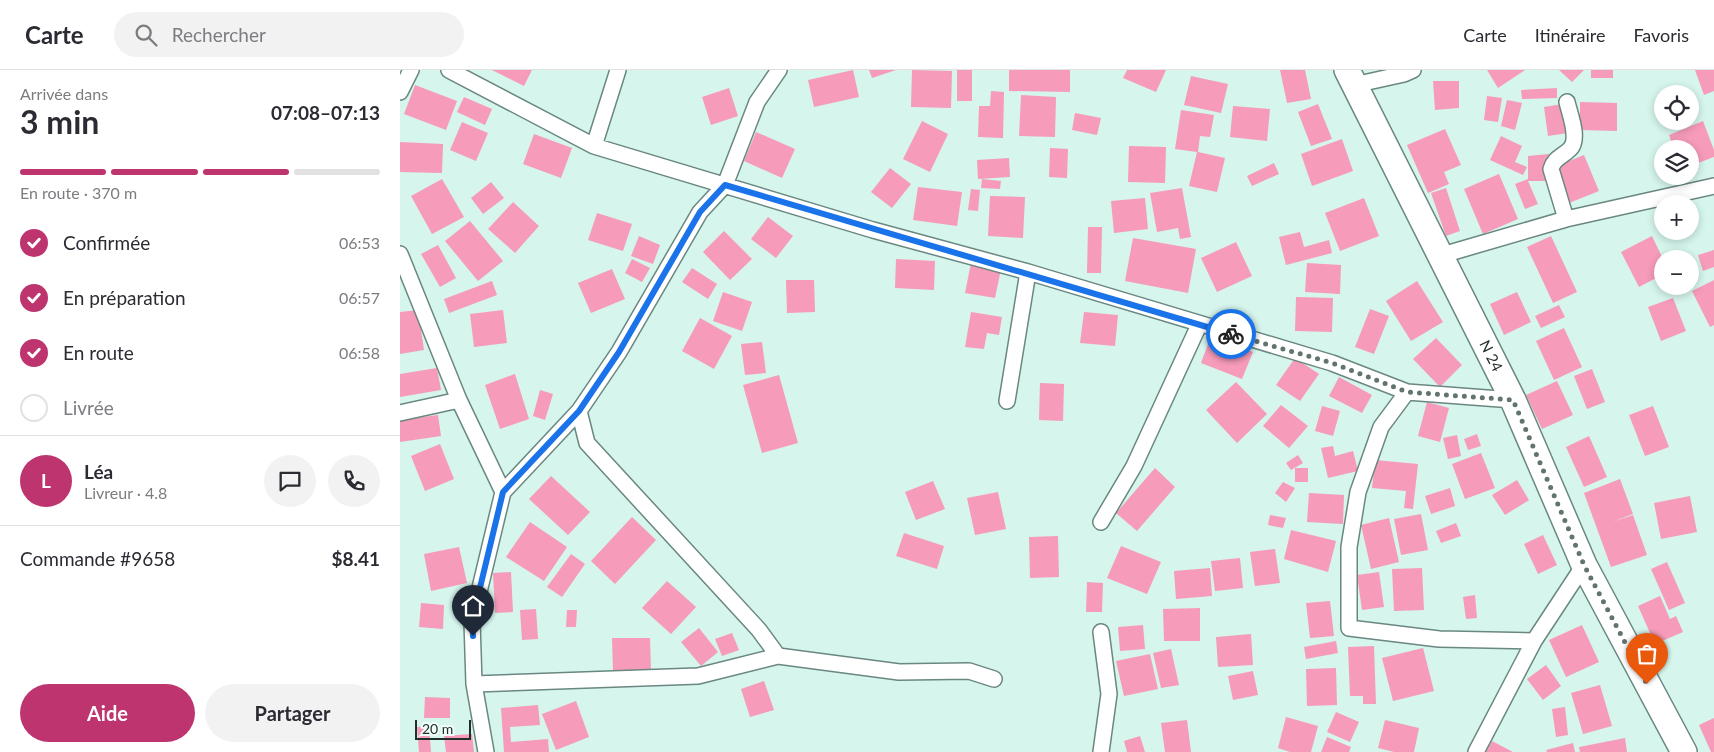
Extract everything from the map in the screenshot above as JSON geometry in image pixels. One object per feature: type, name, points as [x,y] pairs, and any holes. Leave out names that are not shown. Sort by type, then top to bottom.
[{"type":"main road","name":"N 24","points":[[1351,78],[1513,400],[1584,565],[1684,752]]},
{"type":"street","points":[[400,92],[411,70]]},
{"type":"street","points":[[449,70],[594,146],[873,230],[1028,272],[1199,325],[1332,363],[1407,392],[1513,400]]},
{"type":"street","points":[[594,146],[618,70]]},
{"type":"street","points":[[486,752],[474,684],[472,621],[503,492],[579,411],[619,352],[700,212],[725,185],[757,102],[779,70]]},
{"type":"street","points":[[1351,78],[1404,74],[1413,70]]},
{"type":"street","points":[[1566,220],[1551,169],[1553,161],[1571,148],[1574,138],[1567,102]]},
{"type":"street","points":[[1439,256],[1566,220],[1714,186]]},
{"type":"street","points":[[400,254],[459,400],[503,492]]},
{"type":"street","points":[[1008,401],[1028,272]]},
{"type":"street","points":[[1101,522],[1134,466],[1199,325]]},
{"type":"street","points":[[1407,392],[1380,427],[1358,492],[1349,547],[1349,628],[1439,639],[1534,641]]},
{"type":"street","points":[[400,413],[459,400]]},
{"type":"street","points":[[579,411],[588,443],[759,630],[778,656]]},
{"type":"street","points":[[1476,752],[1534,641],[1584,565]]},
{"type":"street","points":[[1101,752],[1109,694],[1102,632]]},
{"type":"street","points":[[474,684],[698,676],[778,656],[899,672],[969,671],[994,679]]},
{"type":"building","points":[[492,70],[532,70],[524,86]]},
{"type":"building","points":[[853,70],[859,97],[814,107],[808,80]]},
{"type":"building","points":[[869,70],[896,70],[872,78]]},
{"type":"building","points":[[912,70],[952,71],[951,108],[911,107]]},
{"type":"building","points":[[957,70],[972,70],[972,101],[957,101]]},
{"type":"building","points":[[1009,70],[1070,70],[1070,92],[1009,91]]},
{"type":"building","points":[[1127,70],[1166,70],[1156,92],[1123,78]]},
{"type":"building","points":[[1280,70],[1305,70],[1311,99],[1287,103]]},
{"type":"building","points":[[1487,70],[1525,70],[1498,88]]},
{"type":"building","points":[[1559,70],[1584,70],[1572,82]]},
{"type":"building","points":[[1591,70],[1613,70],[1613,78],[1591,78]]},
{"type":"building","points":[[1695,70],[1714,70],[1714,91],[1704,95]]},
{"type":"building","points":[[1191,76],[1228,84],[1221,113],[1184,105]]},
{"type":"building","points":[[1433,81],[1459,81],[1459,108],[1435,110]]},
{"type":"building","points":[[415,85],[457,101],[446,130],[404,114]]},
{"type":"building","points":[[729,88],[738,116],[711,125],[702,97]]},
{"type":"building","points":[[1557,88],[1557,98],[1522,99],[1521,90]]},
{"type":"building","points":[[991,91],[1004,92],[1003,138],[978,137],[979,106],[990,106]]},
{"type":"building","points":[[1021,95],[1056,97],[1055,137],[1019,136]]},
{"type":"building","points":[[1487,96],[1502,98],[1498,122],[1484,120]]},
{"type":"building","points":[[464,97],[492,109],[485,125],[457,112]]},
{"type":"building","points":[[1507,100],[1522,103],[1515,130],[1501,126]]},
{"type":"building","points":[[1580,102],[1617,103],[1617,131],[1580,130]]},
{"type":"building","points":[[1318,104],[1332,139],[1311,146],[1298,112]]},
{"type":"building","points":[[1563,104],[1568,133],[1548,136],[1544,107]]},
{"type":"building","points":[[1233,106],[1270,109],[1267,141],[1230,137]]},
{"type":"building","points":[[1181,110],[1214,115],[1210,137],[1200,136],[1198,152],[1225,158],[1217,192],[1189,186],[1197,152],[1175,149]]},
{"type":"building","points":[[1075,113],[1101,118],[1097,135],[1072,130]]},
{"type":"building","points":[[922,121],[948,134],[930,172],[903,159]]},
{"type":"building","points":[[1703,121],[1714,150],[1714,157],[1699,163],[1699,140],[1671,140],[1669,135],[1681,130],[1699,130],[1699,123]]},
{"type":"building","points":[[462,122],[488,133],[476,161],[450,150]]},
{"type":"building","points":[[1445,129],[1461,165],[1444,172],[1449,184],[1428,193],[1407,145]]},
{"type":"building","points":[[756,132],[795,149],[782,178],[744,161]]},
{"type":"building","points":[[534,134],[572,148],[561,178],[523,164]]},
{"type":"building","points":[[1501,136],[1522,146],[1515,162],[1527,167],[1523,175],[1490,160]]},
{"type":"building","points":[[1342,139],[1353,171],[1312,186],[1301,154]]},
{"type":"building","points":[[400,142],[443,144],[442,173],[400,172]]},
{"type":"building","points":[[1129,146],[1166,147],[1165,183],[1128,182]]},
{"type":"building","points":[[1050,148],[1068,149],[1067,178],[1049,177]]},
{"type":"building","points":[[1549,154],[1549,181],[1528,181],[1538,204],[1525,209],[1515,184],[1528,179],[1528,156]]},
{"type":"building","points":[[1584,155],[1599,191],[1569,203],[1554,167]]},
{"type":"building","points":[[1009,158],[1010,177],[978,179],[977,160]]},
{"type":"building","points":[[1274,163],[1279,174],[1252,186],[1247,176]]},
{"type":"building","points":[[890,168],[911,184],[892,208],[871,192]]},
{"type":"building","points":[[1499,174],[1518,219],[1483,234],[1464,189]]},
{"type":"building","points":[[442,179],[464,217],[432,234],[411,196]]},
{"type":"building","points":[[982,179],[1001,181],[1000,189],[981,188]]},
{"type":"building","points":[[491,182],[504,198],[483,214],[471,198]]},
{"type":"building","points":[[918,187],[962,192],[957,226],[913,220]]},
{"type":"building","points":[[1182,188],[1191,237],[1180,239],[1178,228],[1157,232],[1150,193]]},
{"type":"building","points":[[1446,188],[1460,231],[1446,236],[1431,193]]},
{"type":"building","points":[[971,189],[980,190],[978,211],[968,210]]},
{"type":"building","points":[[990,196],[1025,197],[1023,238],[988,236]]},
{"type":"building","points":[[1145,198],[1148,229],[1114,233],[1111,201]]},
{"type":"building","points":[[1364,198],[1379,236],[1340,251],[1325,213]]},
{"type":"building","points":[[513,202],[539,226],[515,253],[488,229]]},
{"type":"building","points":[[597,213],[632,224],[623,251],[588,240]]},
{"type":"building","points":[[768,217],[793,236],[776,258],[751,239]]},
{"type":"building","points":[[470,221],[503,261],[478,281],[445,241]]},
{"type":"building","points":[[1088,227],[1102,227],[1101,273],[1087,273]]},
{"type":"building","points":[[724,231],[752,259],[730,280],[703,252]]},
{"type":"building","points":[[1300,232],[1304,247],[1329,240],[1332,253],[1286,265],[1279,237]]},
{"type":"building","points":[[639,236],[660,245],[653,264],[631,256]]},
{"type":"building","points":[[1551,236],[1577,292],[1553,303],[1527,247]]},
{"type":"building","points":[[1652,236],[1659,250],[1654,250],[1654,279],[1639,287],[1621,252]]},
{"type":"building","points":[[1133,238],[1196,249],[1188,293],[1125,281]]},
{"type":"building","points":[[1236,242],[1252,276],[1217,292],[1201,258]]},
{"type":"building","points":[[438,245],[456,278],[440,287],[421,254]]},
{"type":"building","points":[[1714,250],[1714,267],[1703,271],[1699,255]]},
{"type":"building","points":[[632,259],[650,268],[642,282],[625,273]]},
{"type":"building","points":[[896,259],[935,261],[934,290],[895,288]]},
{"type":"building","points":[[971,263],[1001,269],[995,298],[965,293]]},
{"type":"building","points":[[1307,263],[1341,265],[1340,294],[1305,292]]},
{"type":"building","points":[[692,268],[717,284],[708,299],[682,282]]},
{"type":"building","points":[[612,269],[625,299],[591,313],[578,283]]},
{"type":"building","points":[[786,280],[814,280],[815,312],[787,313]]},
{"type":"building","points":[[1714,280],[1714,325],[1710,327],[1694,295],[1699,295],[1699,288]]},
{"type":"building","points":[[492,281],[497,295],[449,313],[444,299]]},
{"type":"building","points":[[1417,281],[1443,322],[1411,341],[1386,301]]},
{"type":"building","points":[[723,292],[752,302],[742,331],[713,321]]},
{"type":"building","points":[[1517,292],[1531,322],[1504,335],[1490,304]]},
{"type":"building","points":[[1296,297],[1333,298],[1332,332],[1295,331]]},
{"type":"building","points":[[1673,298],[1686,331],[1661,341],[1648,307]]},
{"type":"building","points":[[1559,305],[1565,317],[1541,328],[1535,316]]},
{"type":"building","points":[[1370,309],[1389,316],[1374,354],[1355,347]]},
{"type":"building","points":[[418,310],[424,350],[400,354],[400,312]]},
{"type":"building","points":[[503,310],[507,343],[474,347],[470,314]]},
{"type":"building","points":[[971,312],[1002,317],[999,335],[987,333],[984,349],[965,347]]},
{"type":"building","points":[[1084,312],[1118,315],[1115,346],[1080,343]]},
{"type":"building","points":[[700,318],[732,336],[714,369],[682,351]]},
{"type":"building","points":[[1564,328],[1582,367],[1554,380],[1536,341]]},
{"type":"building","points":[[1211,336],[1253,352],[1242,379],[1201,363]]},
{"type":"building","points":[[1436,338],[1462,365],[1440,387],[1413,359]]},
{"type":"building","points":[[762,342],[766,373],[745,375],[741,344]]},
{"type":"building","points":[[1295,358],[1319,374],[1300,401],[1276,385]]},
{"type":"building","points":[[437,368],[441,390],[400,397],[400,374]]},
{"type":"building","points":[[1592,369],[1605,402],[1587,409],[1574,376]]},
{"type":"building","points":[[515,374],[529,419],[500,429],[485,385]]},
{"type":"building","points":[[779,375],[798,443],[762,453],[743,385]]},
{"type":"building","points":[[1339,377],[1372,395],[1362,413],[1329,396]]},
{"type":"building","points":[[1557,381],[1573,415],[1542,429],[1526,395]]},
{"type":"building","points":[[1236,382],[1267,414],[1237,443],[1206,410]]},
{"type":"building","points":[[1040,383],[1064,384],[1063,421],[1039,420]]},
{"type":"building","points":[[540,390],[553,394],[545,420],[533,416]]},
{"type":"building","points":[[1427,402],[1449,408],[1440,442],[1418,436]]},
{"type":"building","points":[[1281,405],[1308,426],[1289,448],[1263,426]]},
{"type":"building","points":[[1322,406],[1340,411],[1333,436],[1315,431]]},
{"type":"building","points":[[1653,406],[1669,447],[1645,456],[1629,415]]},
{"type":"building","points":[[438,415],[441,436],[400,442],[400,420]]},
{"type":"building","points":[[1477,434],[1481,446],[1468,450],[1464,439]]},
{"type":"building","points":[[1457,435],[1461,456],[1448,459],[1443,438]]},
{"type":"building","points":[[1589,436],[1607,477],[1584,487],[1566,447]]},
{"type":"building","points":[[440,444],[454,479],[425,491],[411,456]]},
{"type":"building","points":[[1333,446],[1335,456],[1353,451],[1358,471],[1328,478],[1321,448]]},
{"type":"building","points":[[1481,453],[1495,488],[1465,499],[1452,464]]},
{"type":"building","points":[[1298,455],[1303,463],[1291,470],[1286,463]]},
{"type":"building","points":[[1375,460],[1418,464],[1413,509],[1404,508],[1406,491],[1372,488]]},
{"type":"building","points":[[1155,468],[1175,487],[1137,531],[1116,513]]},
{"type":"building","points":[[1295,468],[1308,468],[1308,482],[1295,482]]},
{"type":"building","points":[[551,476],[590,512],[568,535],[529,499]]},
{"type":"building","points":[[1620,479],[1633,514],[1612,522],[1633,515],[1647,555],[1611,567],[1584,493]]},
{"type":"building","points":[[1517,480],[1529,500],[1505,515],[1492,495]]},
{"type":"building","points":[[933,481],[945,509],[916,520],[905,492]]},
{"type":"building","points":[[1283,482],[1295,488],[1286,502],[1275,493]]},
{"type":"building","points":[[1450,488],[1455,506],[1431,514],[1425,496]]},
{"type":"building","points":[[998,492],[1006,529],[975,535],[967,498]]},
{"type":"building","points":[[1309,493],[1344,495],[1343,524],[1307,522]]},
{"type":"building","points":[[1690,496],[1697,532],[1661,539],[1654,503]]},
{"type":"building","points":[[1421,514],[1428,550],[1401,555],[1394,519]]},
{"type":"building","points":[[1270,515],[1286,518],[1283,528],[1268,525]]},
{"type":"building","points":[[632,517],[656,540],[615,584],[591,561]]},
{"type":"building","points":[[1389,518],[1399,562],[1371,569],[1361,525]]},
{"type":"building","points":[[530,522],[567,547],[544,581],[506,557]]},
{"type":"building","points":[[1456,523],[1461,536],[1441,543],[1436,531]]},
{"type":"building","points":[[1291,530],[1336,541],[1328,572],[1284,559]]},
{"type":"building","points":[[904,533],[944,546],[937,569],[896,556]]},
{"type":"building","points":[[1543,535],[1557,565],[1538,574],[1524,544]]},
{"type":"building","points":[[1058,536],[1059,577],[1030,578],[1029,537]]},
{"type":"building","points":[[1121,546],[1161,562],[1147,594],[1107,578]]},
{"type":"building","points":[[459,547],[467,583],[431,591],[424,554]]},
{"type":"building","points":[[1275,549],[1280,583],[1255,586],[1250,552]]},
{"type":"building","points":[[571,554],[585,564],[562,597],[547,587]]},
{"type":"building","points":[[1240,558],[1243,588],[1215,591],[1211,561]]},
{"type":"building","points":[[1667,562],[1685,603],[1669,610],[1651,569]]},
{"type":"building","points":[[1210,568],[1212,596],[1176,599],[1174,571]]},
{"type":"building","points":[[1422,568],[1424,610],[1394,611],[1392,569]]},
{"type":"building","points":[[511,572],[513,612],[495,613],[493,573]]},
{"type":"building","points":[[1379,572],[1384,607],[1362,610],[1357,575]]},
{"type":"building","points":[[667,581],[696,607],[671,634],[642,608]]},
{"type":"building","points":[[1087,582],[1103,583],[1102,612],[1086,612]]},
{"type":"building","points":[[1475,595],[1477,618],[1466,619],[1463,597]]},
{"type":"building","points":[[1660,596],[1670,619],[1676,616],[1683,632],[1655,644],[1638,606]]},
{"type":"building","points":[[1330,601],[1334,636],[1310,638],[1306,603]]},
{"type":"building","points":[[421,603],[444,605],[443,629],[419,627]]},
{"type":"building","points":[[1200,608],[1200,641],[1164,641],[1163,609]]},
{"type":"building","points":[[536,609],[538,639],[522,640],[520,610]]},
{"type":"building","points":[[567,610],[577,610],[576,627],[566,627]]},
{"type":"building","points":[[1143,625],[1145,649],[1120,651],[1118,627]]},
{"type":"building","points":[[1582,625],[1599,662],[1566,677],[1549,640]]},
{"type":"building","points":[[699,628],[718,652],[701,666],[681,642]]},
{"type":"building","points":[[732,633],[739,650],[722,656],[715,639]]},
{"type":"building","points":[[1251,634],[1253,665],[1218,667],[1216,637]]},
{"type":"building","points":[[612,638],[650,638],[651,670],[613,672]]},
{"type":"building","points":[[1336,641],[1338,653],[1306,659],[1304,647]]},
{"type":"building","points":[[1374,646],[1376,704],[1363,704],[1363,696],[1350,696],[1348,647]]},
{"type":"building","points":[[1423,648],[1434,691],[1393,701],[1382,658]]},
{"type":"building","points":[[1171,649],[1179,685],[1161,688],[1153,653]]},
{"type":"building","points":[[1150,654],[1158,689],[1124,696],[1116,661]]},
{"type":"building","points":[[1546,665],[1561,686],[1543,700],[1527,679]]},
{"type":"building","points":[[1336,668],[1337,705],[1307,706],[1306,669]]},
{"type":"building","points":[[1253,671],[1258,695],[1233,700],[1228,676]]},
{"type":"building","points":[[764,681],[774,710],[750,717],[741,689]]},
{"type":"building","points":[[1600,685],[1612,726],[1583,734],[1571,693]]},
{"type":"building","points":[[425,697],[450,698],[450,718],[424,718]]},
{"type":"building","points":[[576,701],[589,737],[556,750],[542,714]]},
{"type":"building","points":[[538,705],[540,725],[510,727],[511,742],[548,739],[549,752],[504,752],[501,708]]},
{"type":"building","points":[[1565,707],[1568,735],[1556,737],[1552,709]]},
{"type":"building","points":[[1336,712],[1359,722],[1350,742],[1327,732]]},
{"type":"building","points":[[1286,717],[1318,726],[1311,752],[1290,752],[1278,748]]},
{"type":"building","points":[[1714,718],[1714,752],[1711,752],[1699,725]]},
{"type":"building","points":[[1187,720],[1191,752],[1165,752],[1161,723]]},
{"type":"building","points":[[1385,720],[1419,728],[1414,752],[1394,752],[1378,748]]},
{"type":"building","points":[[429,726],[431,752],[419,752],[417,727]]},
{"type":"building","points":[[472,734],[474,752],[446,752],[444,736]]},
{"type":"building","points":[[1140,736],[1145,752],[1127,752],[1124,741]]},
{"type":"building","points":[[1327,737],[1351,747],[1349,752],[1321,752]]},
{"type":"building","points":[[1625,738],[1627,752],[1580,752],[1579,747]]},
{"type":"building","points":[[1492,741],[1513,752],[1486,752]]},
{"type":"building","points":[[1573,743],[1575,752],[1547,752],[1546,750]]},
{"type":"way so far","points":[[1231,334],[1332,363],[1407,392],[1513,400],[1584,565],[1647,684]]},
{"type":"route","points":[[473,636],[472,621],[503,492],[579,411],[619,352],[700,212],[725,185],[873,230],[1028,272],[1231,334]]}]
